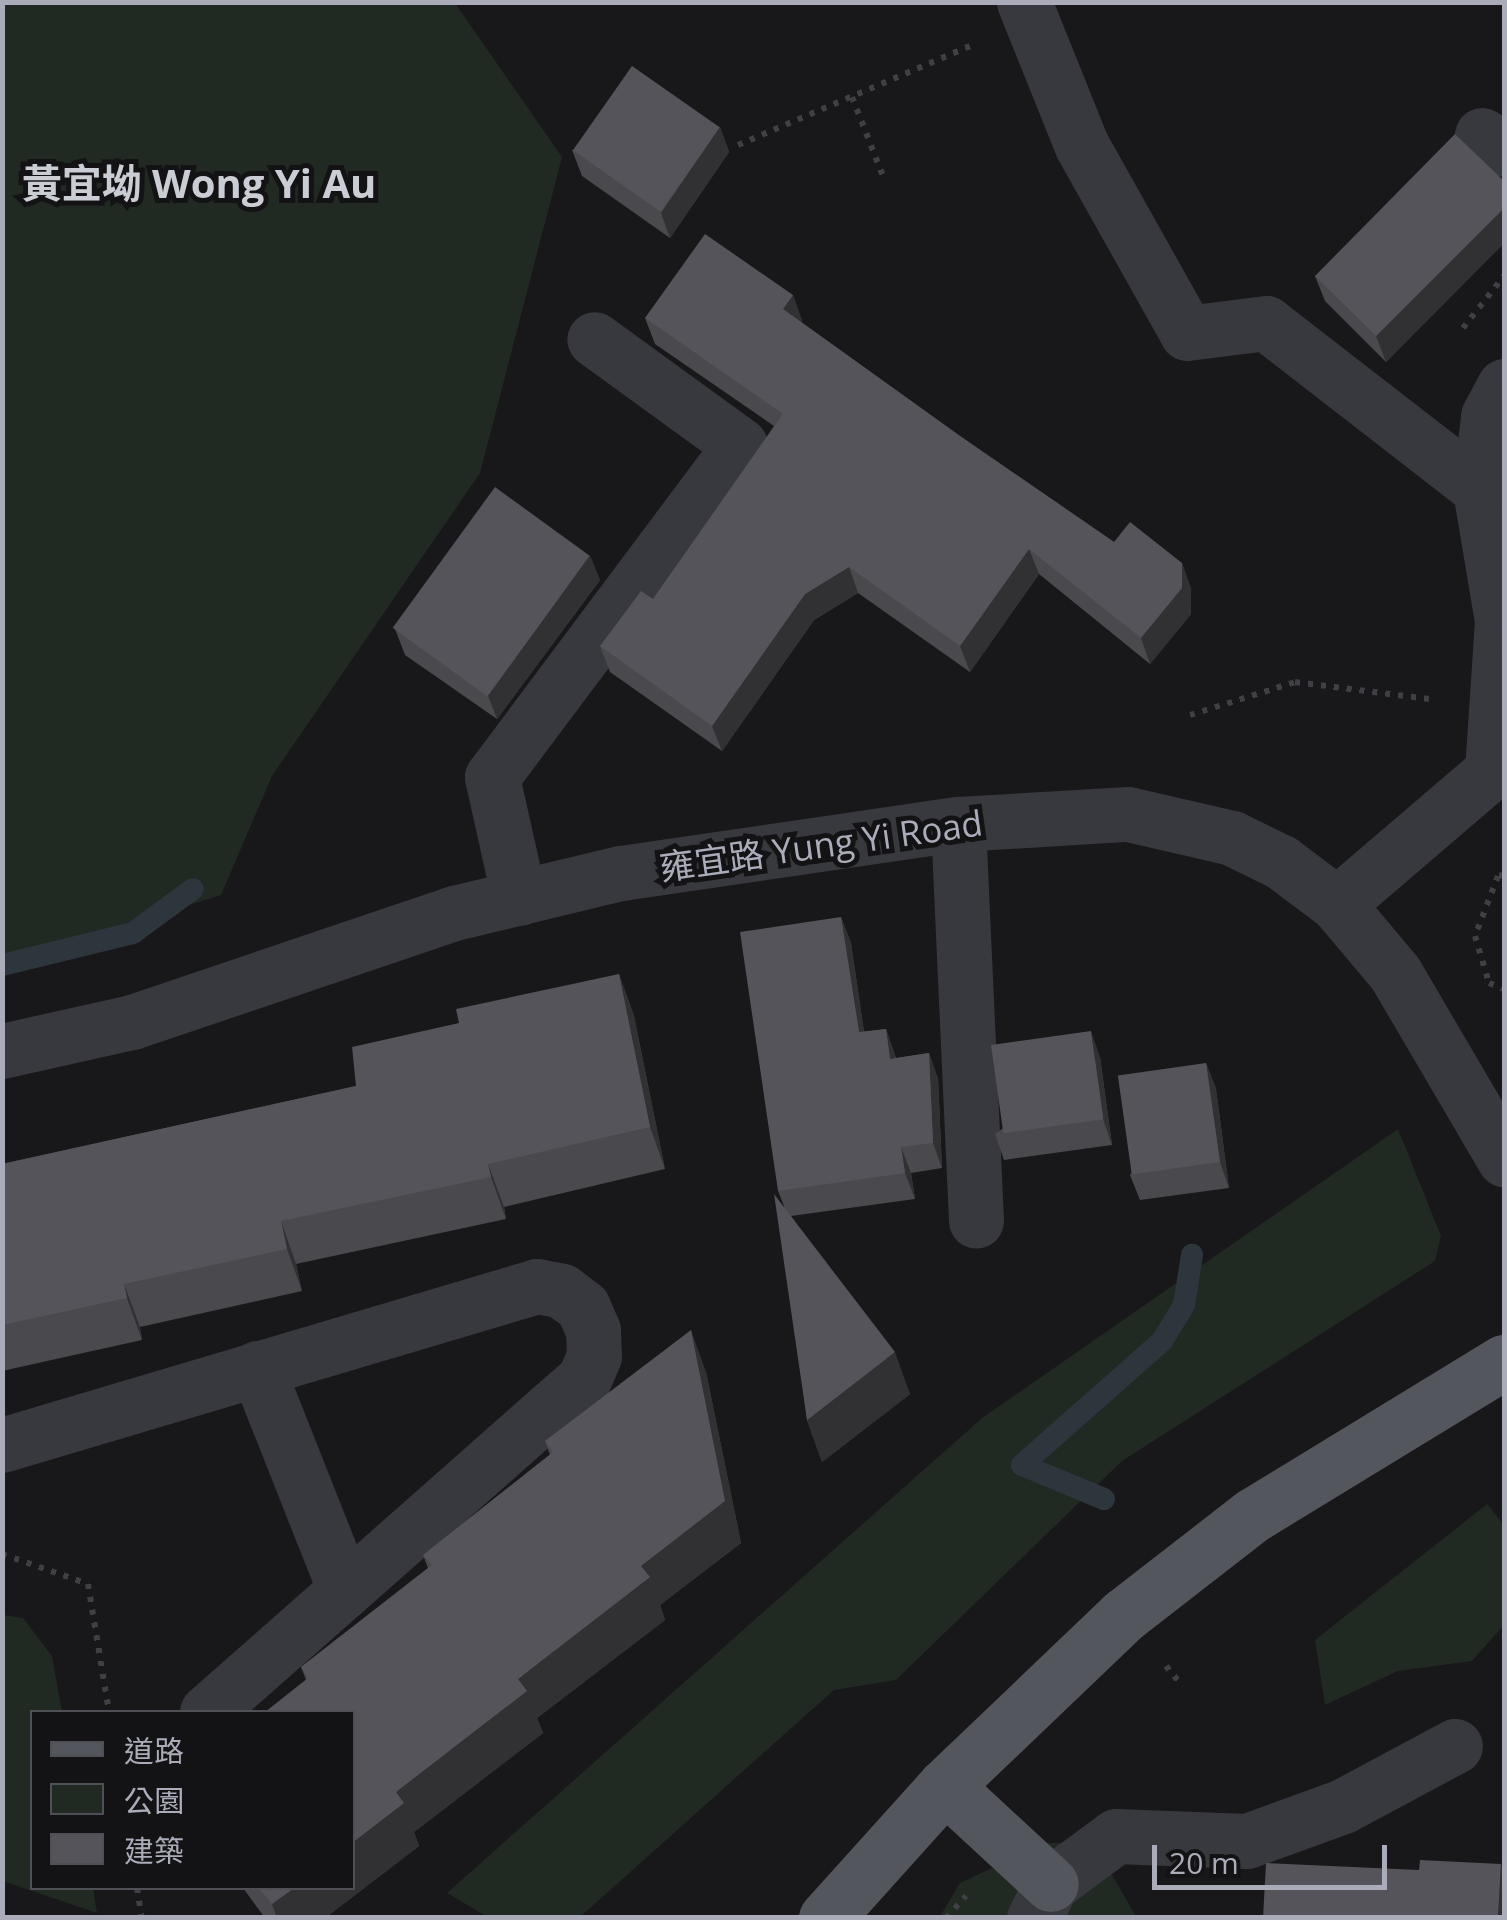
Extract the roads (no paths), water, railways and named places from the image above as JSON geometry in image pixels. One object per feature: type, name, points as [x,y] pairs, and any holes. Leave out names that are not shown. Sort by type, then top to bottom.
[{"type":"main road","points":[[826,1918],[944,1786],[1124,1615],[1253,1516],[1504,1362]]},
{"type":"main road","points":[[944,1786],[1049,1906]]},
{"type":"street","points":[[1028,11],[1082,146],[1187,333],[1266,323],[1480,490]]},
{"type":"street","points":[[518,898],[492,776],[740,445],[594,339]]},
{"type":"street","points":[[1337,904],[1498,775],[1492,708],[1502,621],[1480,490],[1488,416],[1504,386]]},
{"type":"street","name":"雍宜路 Yung Yi Road","points":[[2,1051],[132,1022],[292,963],[518,898],[789,844],[958,824],[1128,814],[1182,823],[1280,862],[1337,904],[1395,974],[1504,1159]]},
{"type":"street","points":[[958,824],[976,1221]]},
{"type":"street","points":[[2,1446],[537,1286],[562,1291],[582,1308],[593,1330],[594,1356],[584,1379],[209,1710]]},
{"type":"street","points":[[258,1368],[345,1590]]},
{"type":"street","points":[[1049,1906],[1116,1836],[1247,1841],[1343,1806],[1455,1746]]},
{"type":"waterway","points":[[2,965],[133,933],[193,889]]},
{"type":"waterway","points":[[1104,1499],[1022,1465],[1162,1341],[1184,1305],[1192,1255]]},
{"type":"district","name":"黃宜坳 Wong Yi Au","points":[[199,183]]}]
